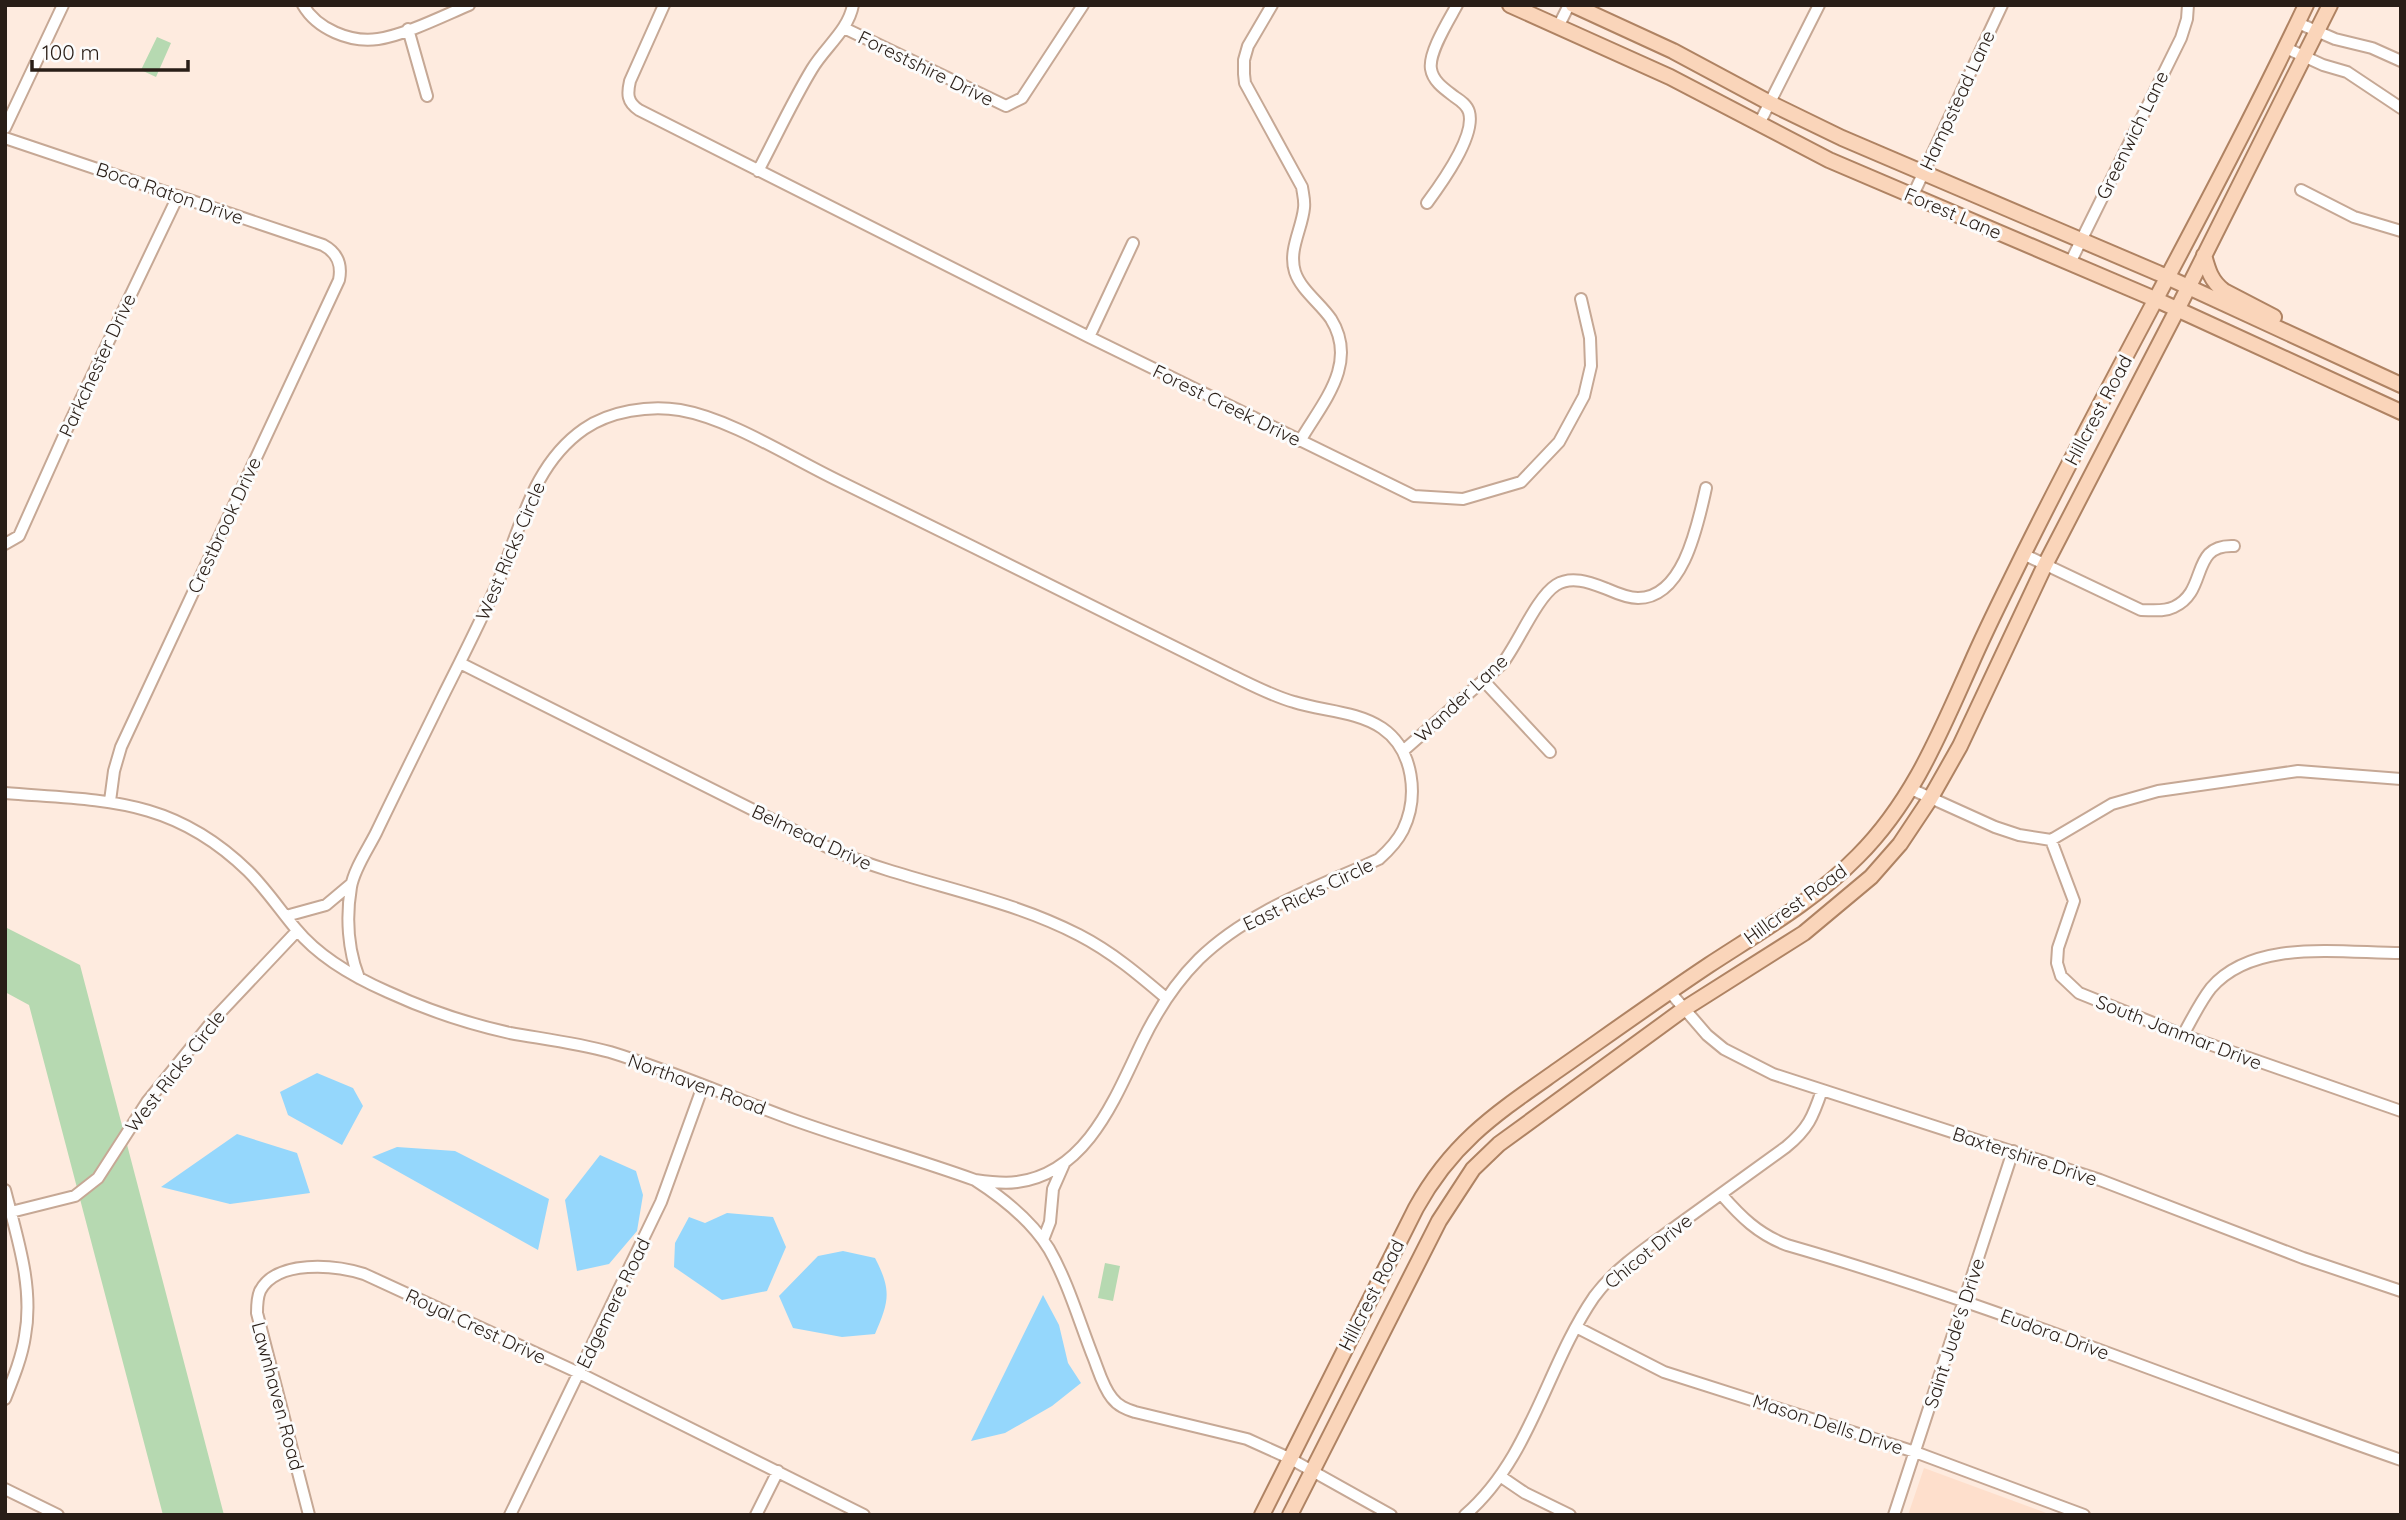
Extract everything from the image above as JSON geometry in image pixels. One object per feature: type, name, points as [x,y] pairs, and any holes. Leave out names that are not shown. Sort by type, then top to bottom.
[{"type":"main road","name":"Forest Lane","points":[[1510,5],[1670,77],[1829,160],[2157,300],[2401,412]]},
{"type":"main road","name":"Forest Lane","points":[[1571,5],[1673,51],[1842,138],[2188,286],[2401,385]]},
{"type":"main road","name":"Hillcrest Road","points":[[1262,1515],[1416,1208],[1428,1186],[1454,1151],[1486,1121],[1669,991],[1820,890],[1859,855],[1911,789],[1939,738],[2023,554],[2157,300],[2306,5]]},
{"type":"main road","name":"Hillcrest Road","points":[[1290,1515],[1439,1221],[1472,1169],[1499,1144],[1684,1009],[1804,933],[1871,877],[1900,844],[1960,746],[2045,565],[2330,5]]},
{"type":"main road","points":[[2204,255],[2207,269],[2216,285],[2281,320],[2305,342]]},
{"type":"street","points":[[5,128],[63,5]]},
{"type":"street","points":[[303,5],[310,17],[324,26],[357,39],[378,39],[469,5]]},
{"type":"street","name":"Forest Creek Drive","points":[[664,5],[630,81],[629,100],[639,110],[1089,337],[1414,496],[1463,499],[1521,482],[1559,442],[1584,396],[1591,366],[1590,338],[1581,299]]},
{"type":"street","points":[[758,171],[810,72],[829,43],[844,29],[853,5]]},
{"type":"street","name":"Forestshire Drive","points":[[844,29],[1006,106],[1022,98],[1083,5]]},
{"type":"street","points":[[1272,5],[1248,46],[1244,60],[1245,83],[1302,187],[1305,205],[1295,246],[1295,272],[1330,319],[1341,341],[1343,356],[1339,373],[1300,441]]},
{"type":"street","points":[[1427,203],[1469,133],[1470,121],[1466,105],[1435,79],[1431,70],[1431,58],[1457,5]]},
{"type":"street","points":[[1559,26],[1571,5]]},
{"type":"street","points":[[1759,124],[1819,5]]},
{"type":"street","name":"Hampstead Lane","points":[[1913,195],[2001,5]]},
{"type":"street","name":"Greenwich Lane","points":[[2070,263],[2180,38],[2187,19],[2188,5]]},
{"type":"street","points":[[2298,23],[2316,32],[2372,48],[2401,61]]},
{"type":"street","points":[[408,29],[427,96]]},
{"type":"street","points":[[2286,48],[2323,65],[2347,72],[2400,104]]},
{"type":"street","name":"Boca Raton Drive","points":[[5,138],[323,245],[333,253]]},
{"type":"street","points":[[2301,190],[2354,217],[2401,231]]},
{"type":"street","name":"Parkchester Drive","points":[[5,544],[19,536],[178,196]]},
{"type":"street","points":[[1089,337],[1133,243]]},
{"type":"street","name":"Crestbrook Drive","points":[[110,801],[121,747],[339,281],[341,265],[333,253]]},
{"type":"street","name":"West Ricks Circle","points":[[286,916],[327,905],[351,884],[460,663],[499,579],[532,492],[545,467],[585,428],[612,416],[636,410],[677,410],[737,429],[1229,674],[1304,705],[1372,722],[1395,739],[1403,751]]},
{"type":"street","name":"Wander Lane","points":[[1403,751],[1502,664],[1541,601],[1556,585],[1567,580],[1577,580],[1631,598],[1640,598],[1665,587],[1675,575],[1694,539],[1706,488]]},
{"type":"street","points":[[2023,554],[2141,610],[2159,611],[2173,608],[2183,601],[2198,580],[2209,551],[2220,545],[2234,546]]},
{"type":"street","name":"Belmead Drive","points":[[460,663],[835,850],[891,871],[998,902],[1044,918],[1078,934],[1129,967],[1166,999]]},
{"type":"street","points":[[1483,680],[1550,752]]},
{"type":"street","name":"East Ricks Circle","points":[[1043,1241],[1050,1222],[1054,1189],[1065,1164],[1110,1108],[1122,1088],[1141,1043],[1166,999],[1197,961],[1224,937],[1259,914],[1379,859],[1392,846],[1403,830],[1411,806],[1412,788],[1403,751]]},
{"type":"street","points":[[1911,789],[1995,827],[2019,835],[2051,840],[2112,804],[2158,791],[2298,771],[2401,779]]},
{"type":"street","name":"Northaven Road","points":[[5,793],[110,801],[155,811],[203,835],[249,872],[297,931],[314,947],[359,978],[397,996],[475,1024],[599,1049],[802,1122],[975,1180],[1005,1201],[1043,1241],[1058,1269],[1101,1379],[1118,1405],[1135,1412],[1230,1433],[1289,1458],[1391,1515]]},
{"type":"street","name":"South Janmar Drive","points":[[2051,840],[2074,901],[2058,948],[2057,963],[2061,976],[2079,993],[2183,1035],[2401,1111]]},
{"type":"street","name":"West Ricks Circle","points":[[351,884],[349,939],[352,961],[359,978]]},
{"type":"street","name":"West Ricks Circle","points":[[11,1212],[75,1196],[98,1178],[155,1091],[215,1018],[297,931]]},
{"type":"street","points":[[2183,1035],[2212,987],[2246,963],[2262,957],[2289,953],[2401,953]]},
{"type":"street","name":"Baxtershire Drive","points":[[1669,991],[1724,1049],[1773,1074],[2100,1180],[2303,1258],[2401,1291]]},
{"type":"street","name":"Edgemere Road","points":[[510,1515],[661,1202],[703,1086]]},
{"type":"street","name":"Chicot Drive","points":[[1465,1515],[1500,1476],[1524,1437],[1576,1327],[1596,1295],[1620,1270],[1803,1133],[1813,1116],[1822,1090]]},
{"type":"street","name":"Saint Jude's Drive","points":[[1894,1515],[2013,1151]]},
{"type":"street","name":"East Ricks Circle","points":[[975,1180],[1018,1182],[1037,1178],[1065,1164]]},
{"type":"street","points":[[5,1190],[24,1265],[27,1313],[25,1336],[5,1399]]},
{"type":"street","name":"Eudora Drive","points":[[1721,1194],[1744,1220],[1772,1239],[1964,1300],[2401,1460]]},
{"type":"street","name":"Royal Crest Drive","points":[[269,1279],[282,1273],[310,1267],[349,1269],[579,1373],[864,1515]]},
{"type":"street","name":"Lawnhaven Road","points":[[269,1279],[258,1297],[257,1313],[309,1515]]},
{"type":"street","name":"Mason Dells Drive","points":[[1576,1327],[1664,1372],[1915,1452],[2084,1515]]},
{"type":"street","points":[[756,1515],[778,1471]]},
{"type":"street","points":[[1500,1476],[1525,1493],[1570,1515]]},
{"type":"street","points":[[5,1489],[58,1515]]},
{"type":"shaded area","points":[[1924,1468],[2041,1511],[2051,1515],[1908,1515]]},
{"type":"green space","points":[[157,37],[171,43],[156,77],[141,70]]},
{"type":"green space","points":[[5,927],[80,965],[224,1515],[163,1515],[29,1005],[5,992]]},
{"type":"green space","points":[[1105,1263],[1120,1266],[1113,1301],[1098,1298]]},
{"type":"water","points":[[317,1073],[353,1088],[363,1106],[342,1145],[288,1115],[280,1092]]},
{"type":"water","points":[[237,1134],[297,1153],[310,1193],[230,1204],[161,1187]]},
{"type":"water","points":[[397,1147],[455,1151],[549,1199],[538,1250],[372,1157]]},
{"type":"water","points":[[600,1155],[636,1171],[643,1195],[637,1231],[609,1264],[577,1271],[565,1200]]},
{"type":"water","points":[[727,1213],[773,1217],[786,1247],[767,1291],[722,1300],[674,1267],[675,1243],[689,1217],[705,1223]]},
{"type":"water","points":[[843,1251],[875,1258],[884,1279],[886,1304],[875,1334],[842,1337],[793,1328],[779,1296],[818,1256]]},
{"type":"water","points":[[1043,1295],[1059,1325],[1068,1363],[1081,1383],[1052,1406],[1005,1433],[971,1441]]}]
